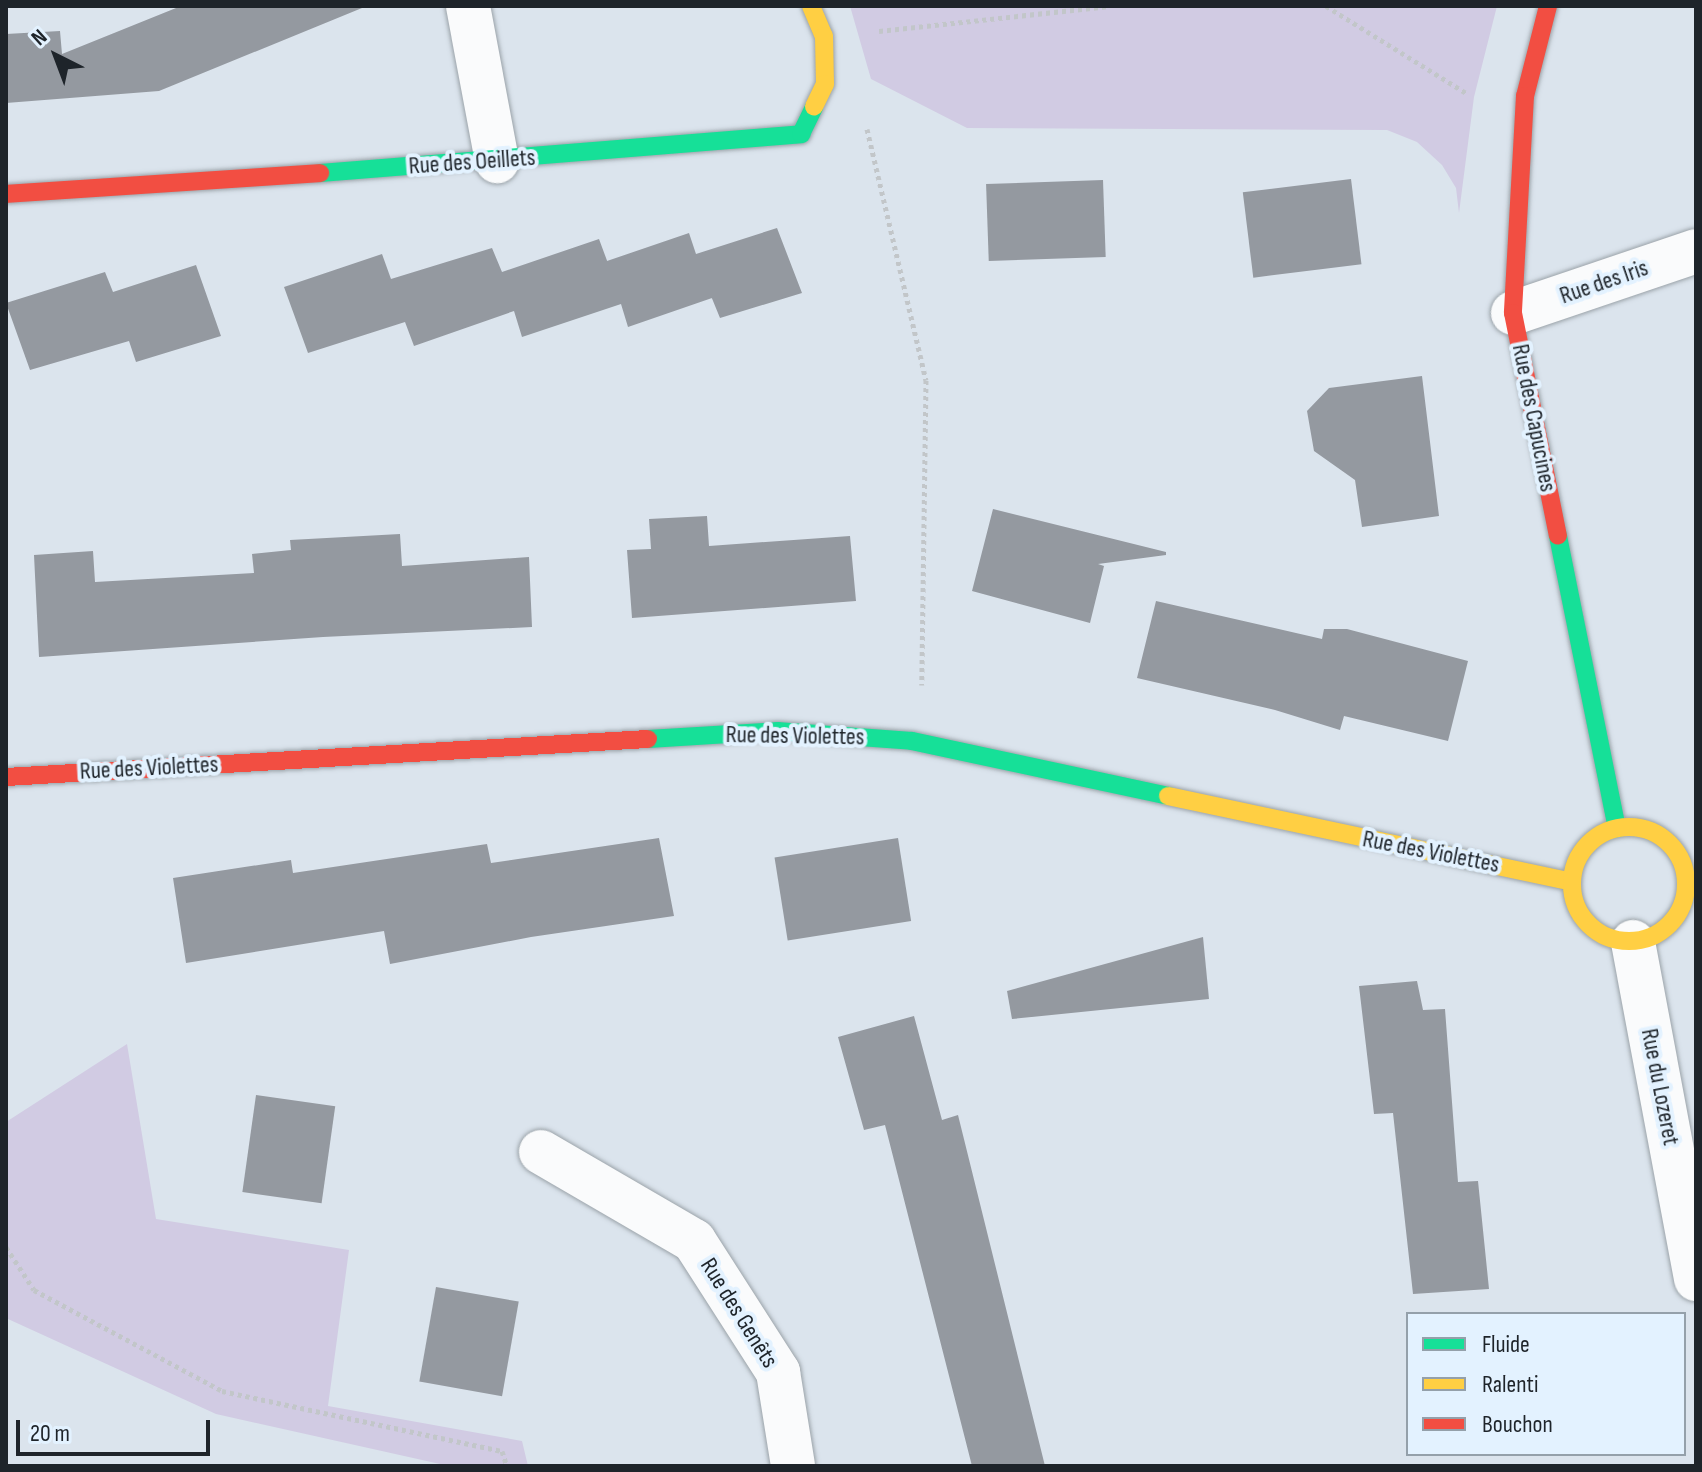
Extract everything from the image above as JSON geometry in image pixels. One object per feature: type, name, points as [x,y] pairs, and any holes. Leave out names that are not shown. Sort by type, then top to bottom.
[{"type":"street","points":[[468,6],[497,161]]},
{"type":"street","name":"Rue des Oeillets","points":[[6,194],[497,161],[801,134],[825,84],[824,36],[811,6]]},
{"type":"street","name":"Rue des Capucines","points":[[1548,6],[1525,96],[1513,313],[1617,828]]},
{"type":"street","name":"Rue des Iris","points":[[1513,313],[1696,251]]},
{"type":"street","name":"Rue des Violettes","points":[[6,777],[777,731],[912,741],[1571,882]]},
{"type":"street","points":[[1637,827],[1656,833],[1670,844],[1682,860],[1691,895],[1667,927],[1651,938],[1633,942],[1613,940],[1596,932],[1582,919],[1574,903],[1571,882],[1575,863],[1589,843],[1617,828],[1637,827]]},
{"type":"street","name":"Rue du Lozeret","points":[[1633,942],[1696,1279]]},
{"type":"street","name":"Rue des Genêts","points":[[541,1152],[694,1241],[778,1372],[793,1466]]},
{"type":"path","points":[[824,36],[1110,6]]},
{"type":"path","points":[[1326,6],[1474,97],[1525,96]]},
{"type":"path","points":[[864,122],[871,137],[926,380],[922,684],[912,741]]},
{"type":"path","points":[[6,1247],[34,1290],[222,1391],[502,1451],[507,1466]]},
{"type":"shaded area","points":[[850,6],[1497,6],[1474,97],[1459,213],[1456,188],[1442,165],[1417,142],[1387,130],[967,128],[871,79]]},
{"type":"shaded area","points":[[127,1044],[156,1219],[349,1250],[328,1406],[522,1441],[528,1466],[449,1466],[216,1414],[8,1319],[6,1122]]},
{"type":"building","points":[[181,6],[362,8],[159,91],[6,103],[6,34],[60,31],[62,54]]},
{"type":"building","points":[[1351,179],[1361,264],[1253,278],[1243,192]]},
{"type":"building","points":[[1103,180],[1106,257],[989,261],[986,184]]},
{"type":"building","points":[[777,228],[802,293],[720,318],[712,298],[628,327],[621,304],[522,337],[514,311],[414,346],[405,322],[308,353],[284,287],[382,254],[391,279],[492,248],[502,272],[599,239],[607,261],[689,233],[696,254]]},
{"type":"building","points":[[196,265],[221,336],[136,362],[129,341],[30,370],[6,303],[105,272],[113,292]]},
{"type":"building","points":[[1422,376],[1439,516],[1362,527],[1355,480],[1314,451],[1307,411],[1329,388]]},
{"type":"building","points":[[993,509],[1166,552],[1166,555],[1098,564],[1104,566],[1090,623],[972,591]]},
{"type":"building","points":[[707,516],[709,546],[850,536],[856,601],[632,618],[627,550],[651,549],[649,519]]},
{"type":"building","points":[[400,534],[402,566],[529,557],[532,627],[323,637],[39,657],[34,555],[93,551],[95,582],[254,573],[252,554],[291,550],[290,540]]},
{"type":"building","points":[[1156,601],[1322,639],[1324,629],[1347,629],[1468,661],[1448,741],[1344,716],[1340,730],[1275,710],[1137,678]]},
{"type":"building","points":[[659,838],[674,916],[531,937],[390,964],[384,931],[186,963],[173,878],[291,860],[293,873],[487,844],[491,863]]},
{"type":"building","points":[[898,838],[911,921],[788,941],[775,858]]},
{"type":"building","points":[[1203,937],[1209,999],[1012,1019],[1007,991]]},
{"type":"building","points":[[1417,981],[1423,1010],[1445,1009],[1458,1182],[1478,1181],[1489,1289],[1413,1294],[1393,1113],[1374,1114],[1359,986]]},
{"type":"building","points":[[914,1016],[942,1120],[958,1115],[1045,1466],[972,1466],[885,1125],[864,1130],[838,1037]]},
{"type":"building","points":[[256,1095],[335,1106],[322,1203],[242,1192]]},
{"type":"building","points":[[436,1287],[519,1302],[502,1396],[419,1382]]},
{"type":"traffic: fast","points":[[320,173],[801,134],[814,107]]},
{"type":"traffic: fast","points":[[1558,536],[1617,828]]},
{"type":"traffic: fast","points":[[648,739],[777,731],[912,741],[1168,796]]},
{"type":"traffic: slow","points":[[811,6],[824,36],[825,84],[814,107]]},
{"type":"traffic: slow","points":[[1168,796],[1571,882]]},
{"type":"traffic: slow","points":[[1629,827],[1651,831],[1670,843],[1682,862],[1686,884],[1682,906],[1670,925],[1651,937],[1629,941],[1607,937],[1588,925],[1576,906],[1572,884],[1576,862],[1588,843],[1607,831],[1629,827]]},
{"type":"traffic: jam","points":[[1548,6],[1525,96],[1513,313],[1558,536]]},
{"type":"traffic: jam","points":[[6,194],[320,173]]},
{"type":"traffic: jam","points":[[6,777],[648,739]]}]
